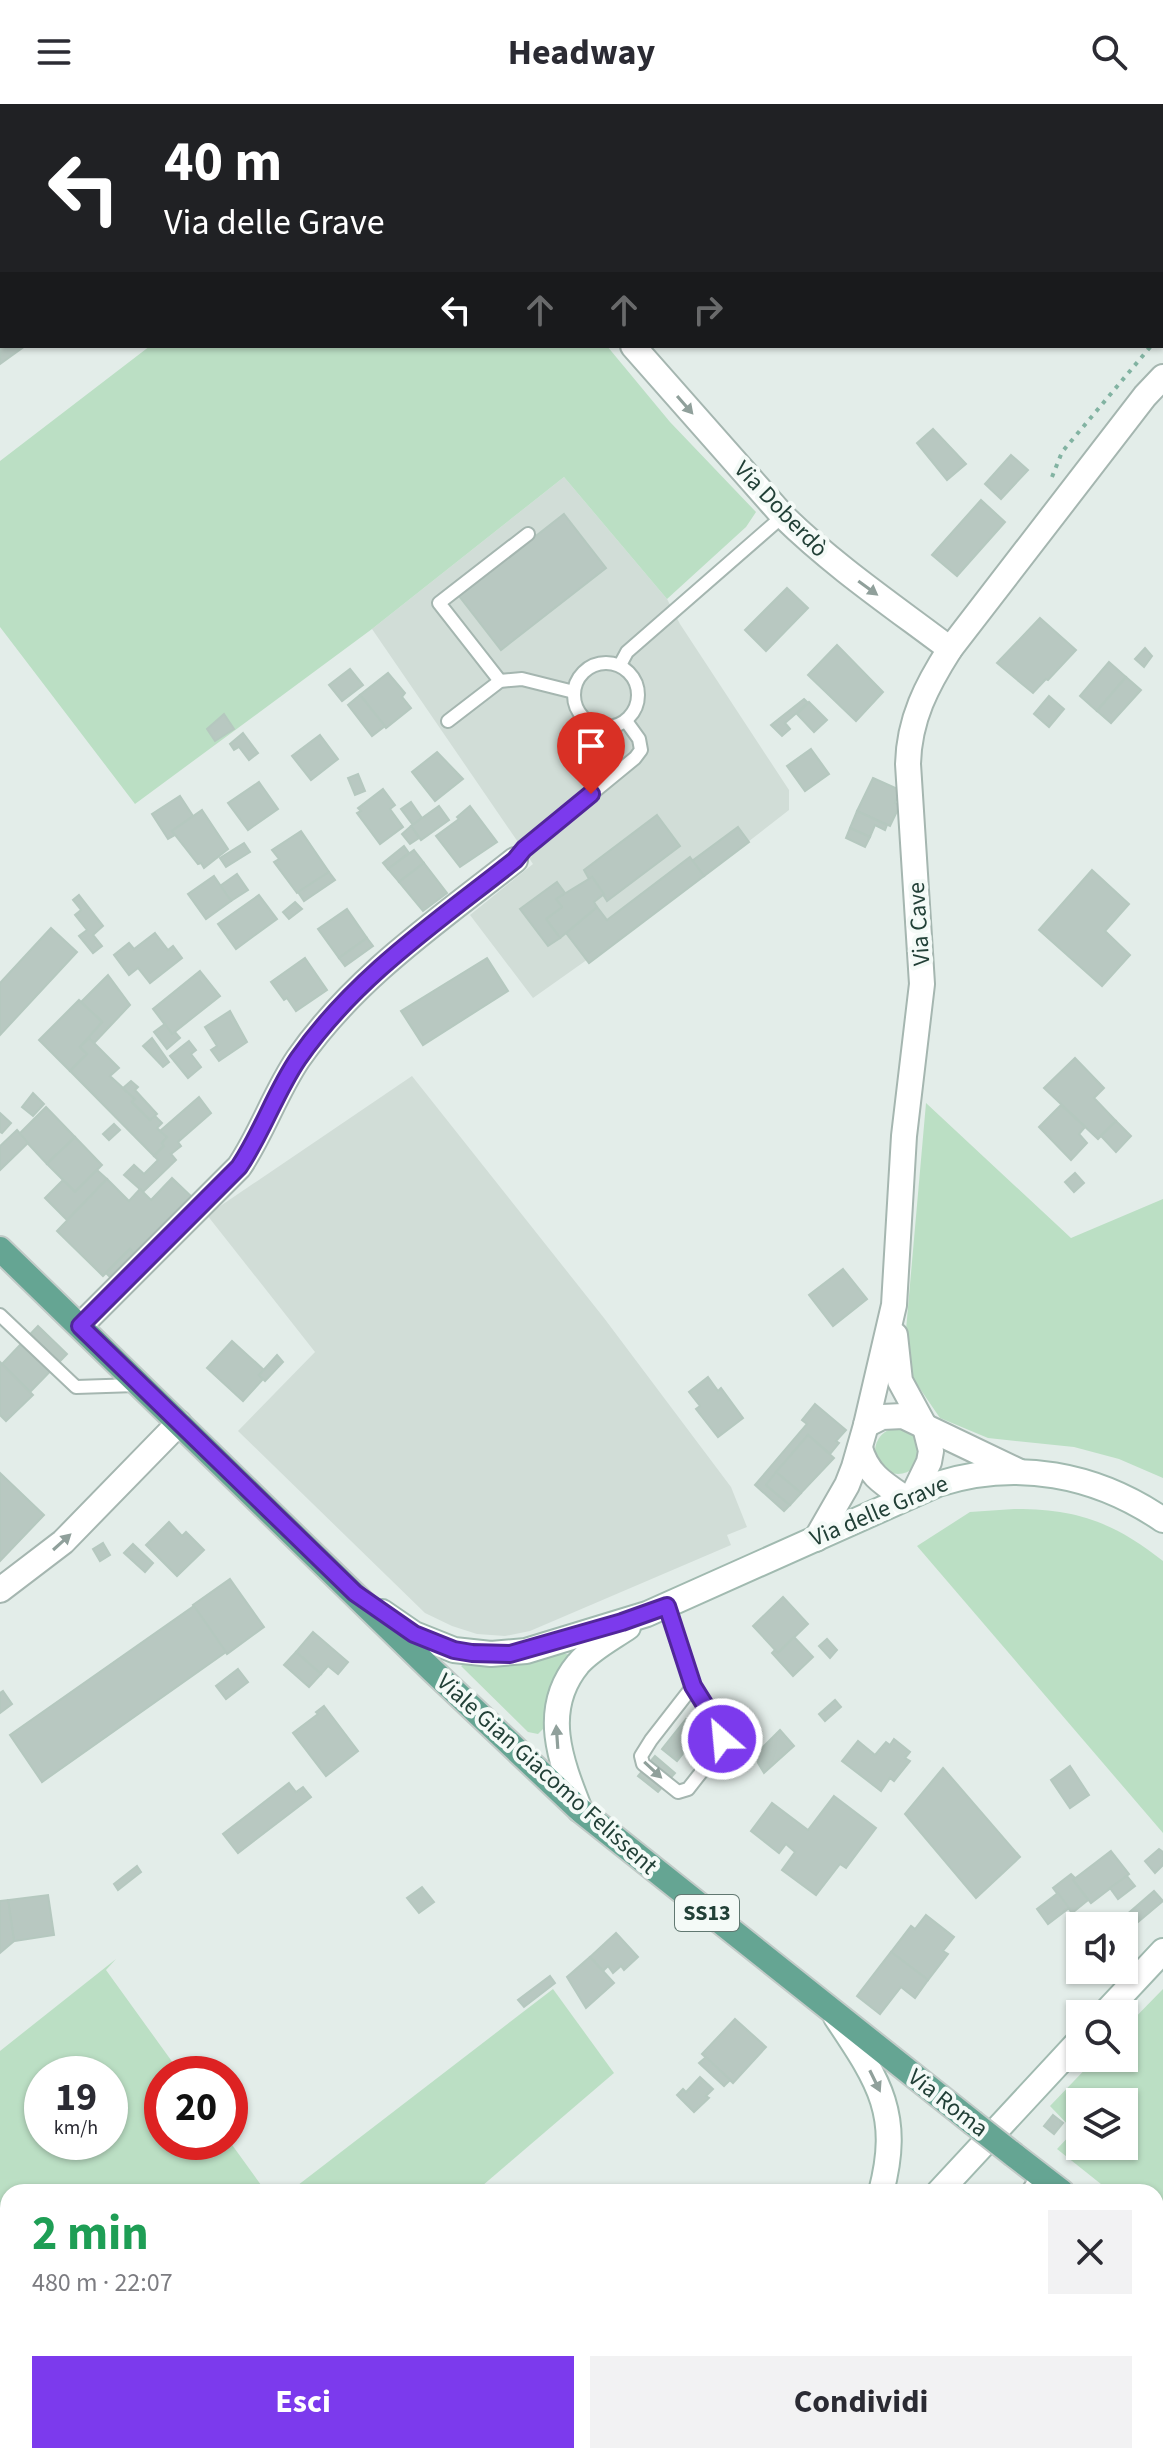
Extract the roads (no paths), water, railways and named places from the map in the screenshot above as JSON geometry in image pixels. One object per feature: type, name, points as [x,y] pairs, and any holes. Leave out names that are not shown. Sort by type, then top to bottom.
[{"type":"main road","name":"Viale Gian Giacomo Felissent","points":[[1,1257],[80,1326],[580,1810],[834,2015]]},
{"type":"main road","name":"Via Roma","points":[[834,2015],[1014,2155],[1033,2183]]},
{"type":"street","name":"Via Doberdò","points":[[635,348],[783,516],[828,558],[950,649]]},
{"type":"street","name":"Via Cave","points":[[816,1539],[847,1485],[863,1437],[894,1305],[904,1136],[922,984],[908,744],[911,729],[924,693],[950,649],[1145,396],[1163,377]]},
{"type":"street","points":[[80,1326],[239,1167],[254,1146],[296,1061],[351,994],[397,953],[515,860]]},
{"type":"street","points":[[894,1305],[896,1362],[900,1381],[925,1427],[931,1451],[929,1462],[909,1496],[874,1477],[867,1469],[863,1437],[882,1417],[891,1415],[913,1419],[925,1427],[1018,1471]]},
{"type":"street","points":[[0,1590],[63,1542],[179,1423]]},
{"type":"street","name":"Via delle Grave","points":[[355,1593],[414,1634],[454,1650],[510,1654],[657,1610],[909,1496],[963,1476],[1018,1471],[1061,1476],[1112,1491],[1140,1504],[1163,1520]]},
{"type":"street","name":"Via delle Grave","points":[[580,1810],[558,1752],[556,1718],[563,1690],[579,1663],[657,1610]]},
{"type":"street","points":[[1117,2000],[1163,1951]]},
{"type":"street","points":[[834,2015],[865,2061],[884,2099],[890,2148],[883,2184]]},
{"type":"street","points":[[946,2184],[1066,2055]]},
{"type":"lane","points":[[620,665],[627,652],[783,516]]},
{"type":"lane","points":[[500,681],[439,603],[528,534]]},
{"type":"lane","points":[[610,662],[620,665],[629,672],[639,691],[634,713],[615,726],[593,725],[578,712],[574,692],[577,682],[590,667],[610,662]]},
{"type":"lane","points":[[448,721],[500,681],[522,679],[574,692]]},
{"type":"lane","points":[[515,860],[524,849],[635,758],[641,750],[639,739],[626,721]]},
{"type":"lane","points":[[0,1315],[76,1387],[140,1385]]},
{"type":"lane","points":[[657,1610],[722,1739],[721,1747],[688,1789],[678,1792],[643,1764],[641,1756],[693,1686]]}]
